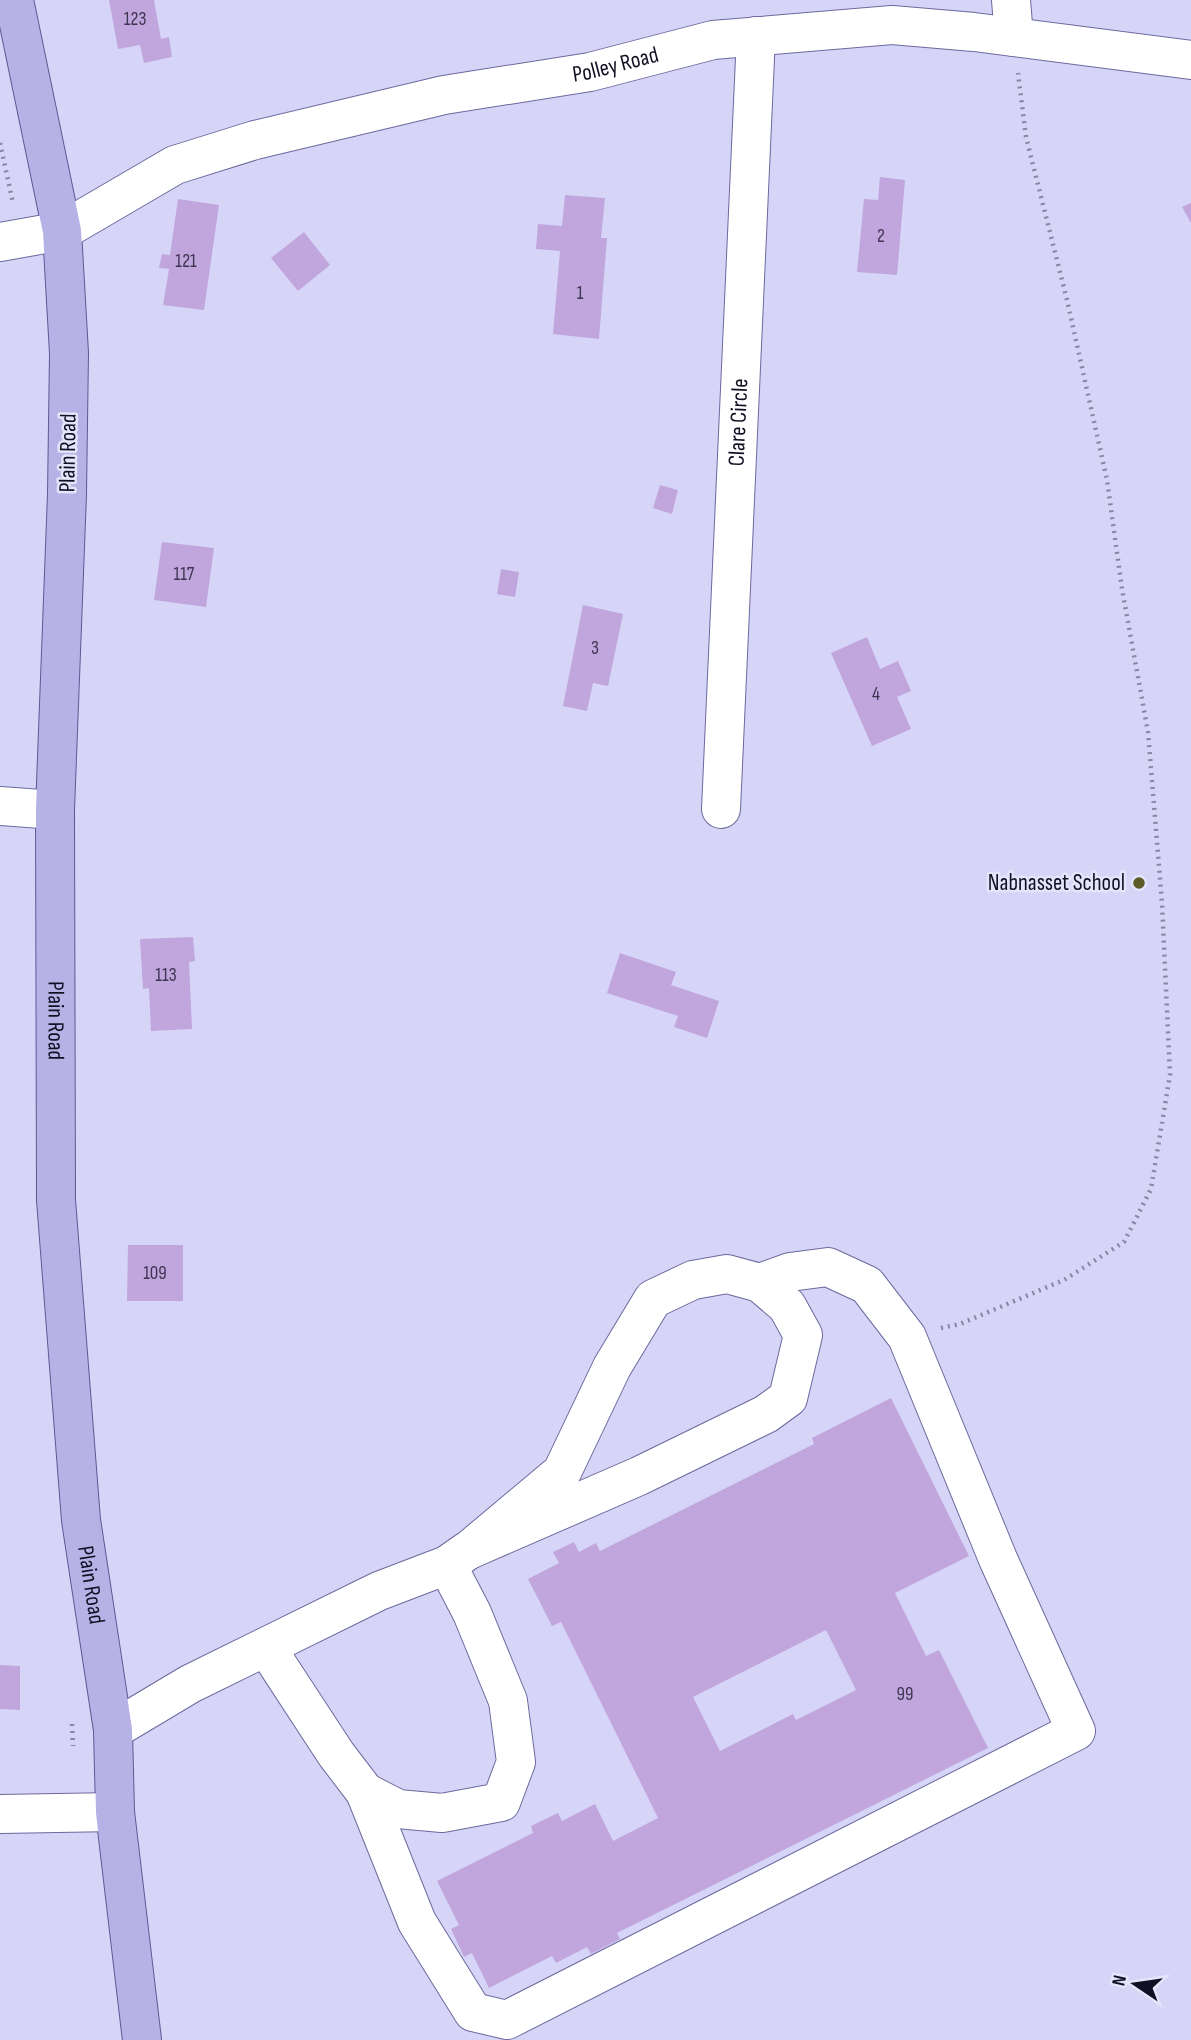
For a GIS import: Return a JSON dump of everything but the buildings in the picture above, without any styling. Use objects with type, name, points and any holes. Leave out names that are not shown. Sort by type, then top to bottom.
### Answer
[{"type":"main road","name":"Plain Road","points":[[14,0],[62,231],[69,353],[55,810],[56,1200],[81,1520],[113,1730],[115,1812],[142,2040]]},
{"type":"street","name":"Polley Road","points":[[62,231],[175,165],[255,140],[444,95],[590,72],[713,40],[892,25],[1012,19],[1191,61]]},
{"type":"street","name":"Clare Circle","points":[[722,809],[756,36]]},
{"type":"street","points":[[0,242],[62,231]]},
{"type":"street","points":[[0,806],[55,810]]},
{"type":"street","points":[[266,1647],[336,1754],[365,1792],[417,1922],[473,2012],[507,2020],[1076,1731],[998,1559],[907,1337],[867,1285],[828,1267],[790,1272],[760,1283]]},
{"type":"street","points":[[113,1730],[190,1684],[379,1591],[458,1558],[639,1476],[766,1414],[788,1398],[803,1335],[787,1306],[760,1283],[727,1273],[693,1280],[653,1299],[612,1367],[562,1472],[458,1558]]},
{"type":"street","points":[[365,1792],[398,1809],[442,1813],[501,1802],[516,1762],[508,1701],[472,1613],[458,1558]]},
{"type":"street","points":[[0,1814],[115,1812]]},
{"type":"path","points":[[907,1337],[960,1324],[1064,1280],[1124,1242],[1151,1189],[1170,1075],[1162,904],[1148,732],[1122,589],[1107,480],[1067,300],[1026,137],[1012,19]]},
{"type":"place","name":"Nabnasset School","points":[[1139,883]]}]
